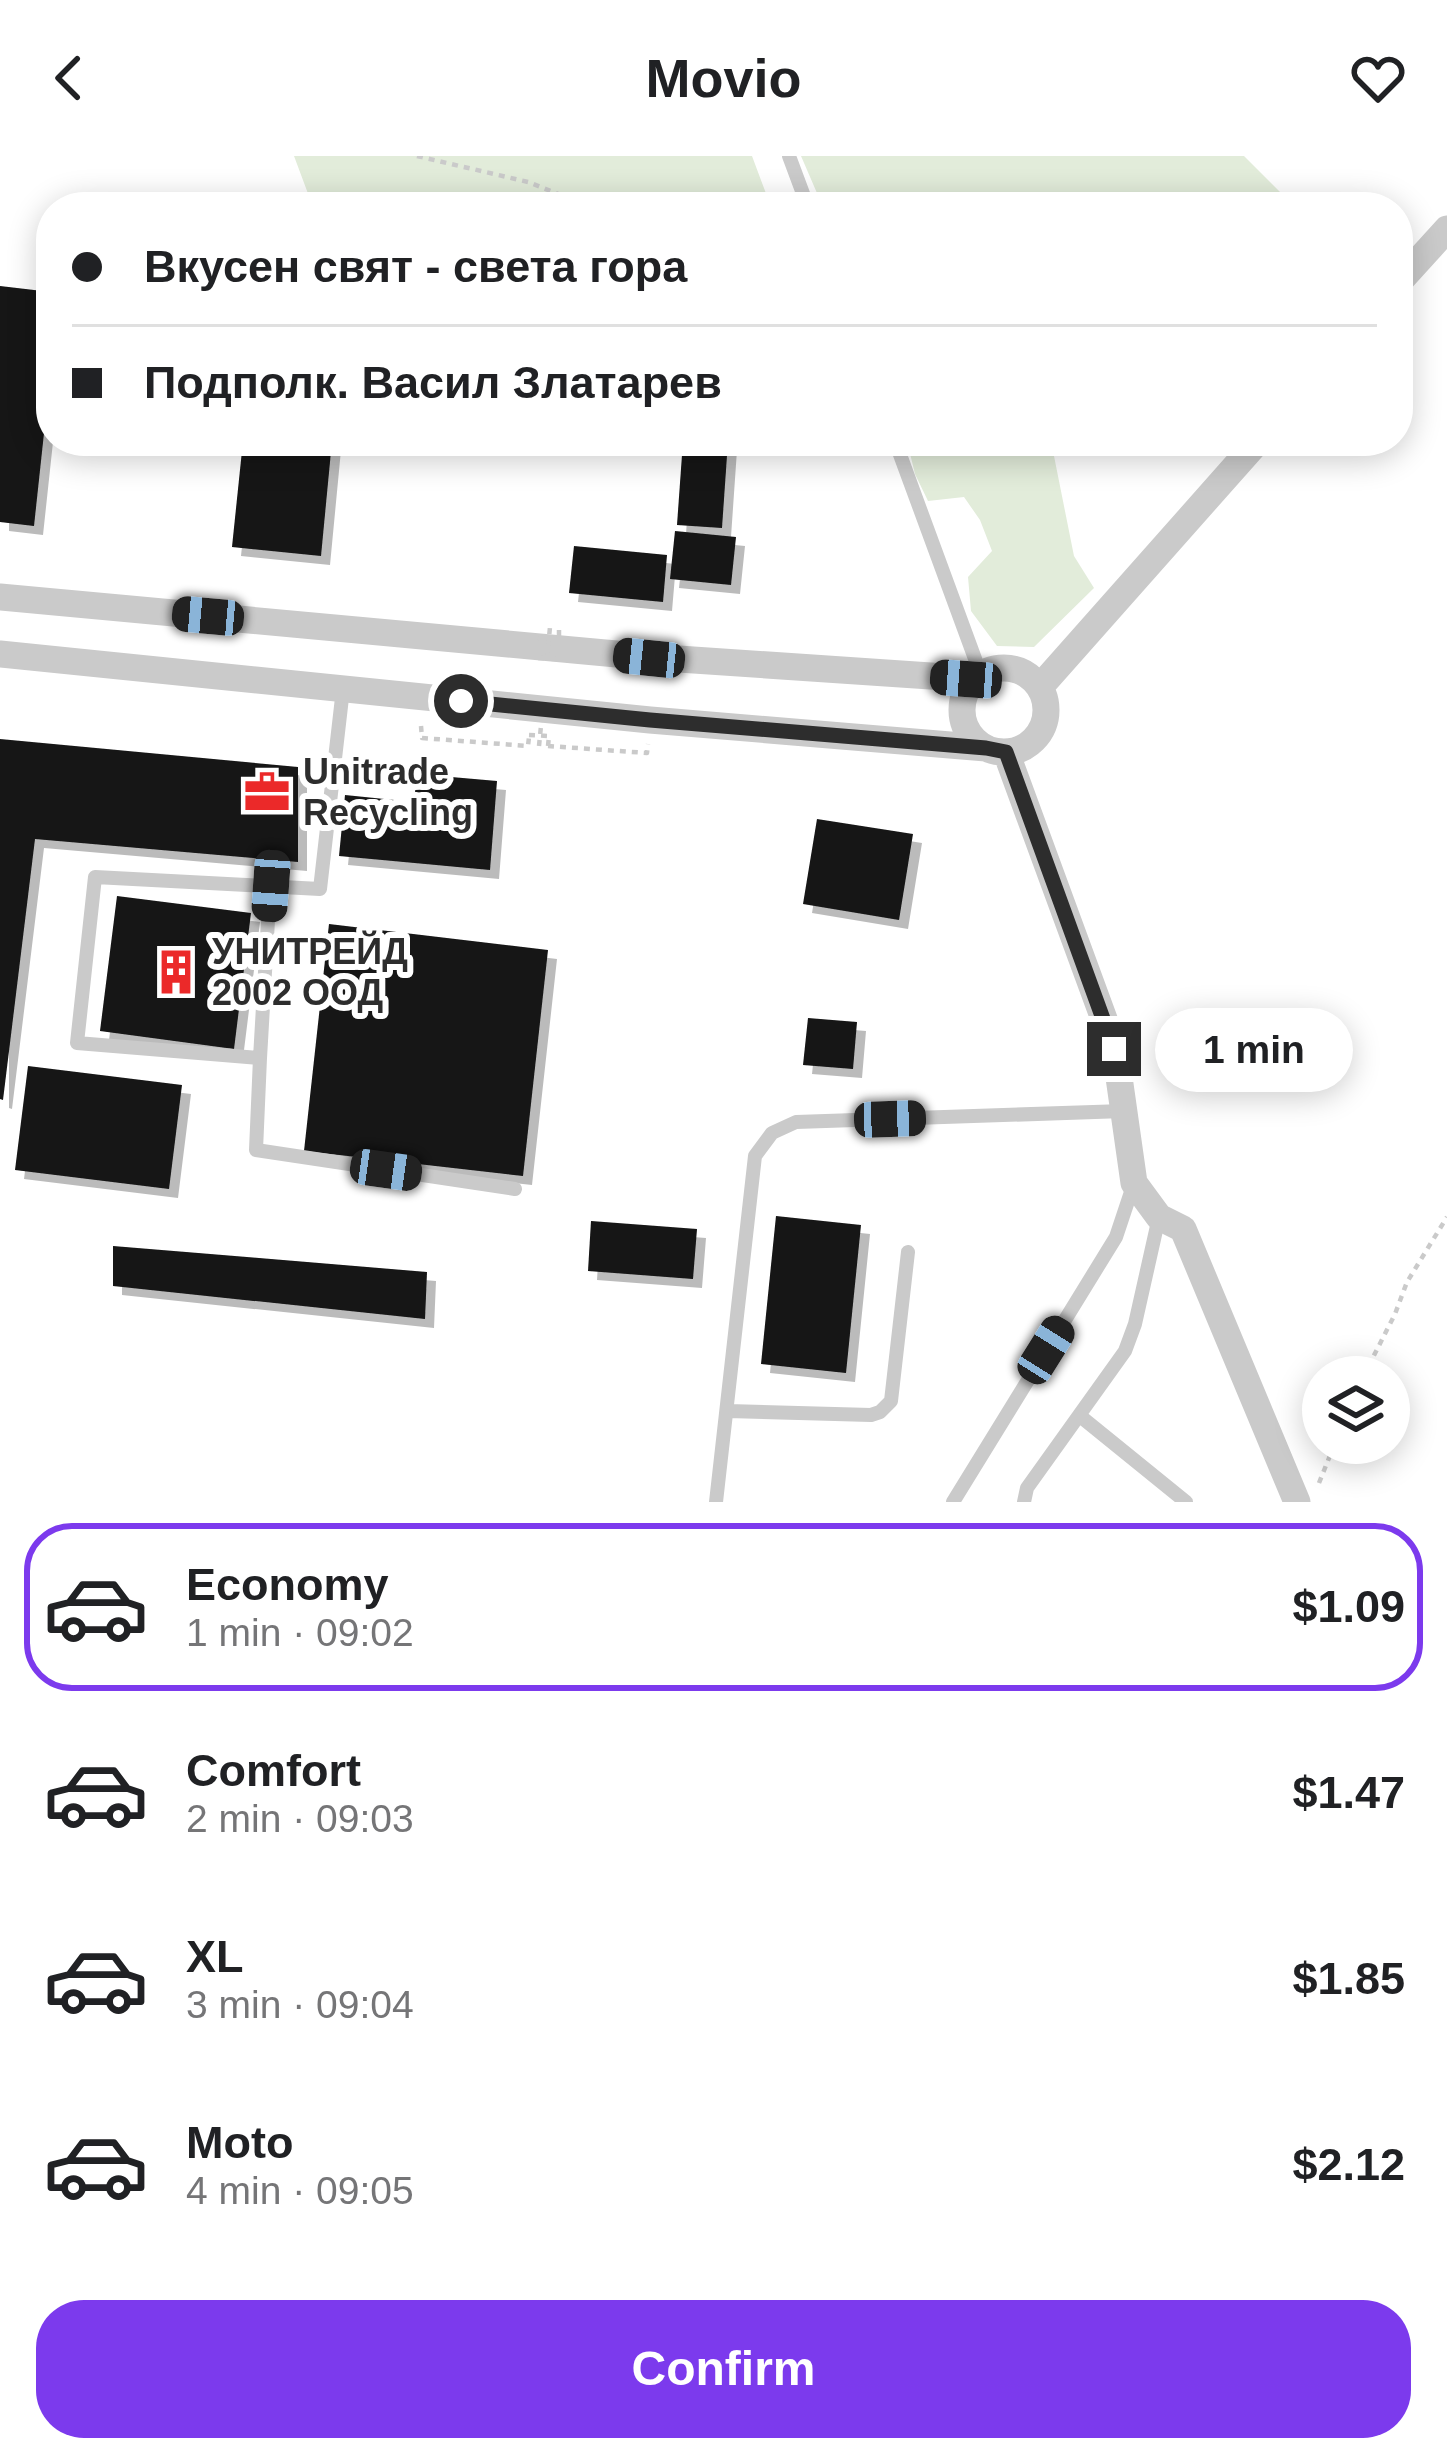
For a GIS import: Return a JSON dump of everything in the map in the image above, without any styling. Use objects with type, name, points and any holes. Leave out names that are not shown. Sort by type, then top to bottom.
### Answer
[{"type":"street","points":[[1413,266],[1447,229]]},
{"type":"street","points":[[1040,686],[1245,456]]},
{"type":"street","points":[[0,597],[649,658],[978,677],[1002,667],[1013,668],[1040,686],[1047,710],[1040,733],[1021,748],[996,750],[0,654]]},
{"type":"street","points":[[978,677],[967,690],[962,716],[975,740],[996,750],[1114,1049],[1134,1183],[1159,1217],[1184,1228],[1298,1495]]},
{"type":"lane","points":[[789,156],[802,192]]},
{"type":"lane","points":[[900,456],[978,677]]},
{"type":"lane","points":[[260,1058],[77,1043],[95,877],[320,889],[343,689]]},
{"type":"lane","points":[[271,886],[256,1150],[515,1189]]},
{"type":"lane","points":[[716,1502],[755,1156],[772,1133],[796,1122],[1124,1111]]},
{"type":"lane","points":[[953,1502],[1116,1237],[1134,1183]]},
{"type":"lane","points":[[1024,1502],[1028,1488],[1125,1351],[1159,1217]]},
{"type":"lane","points":[[728,1412],[880,1412],[891,1401],[908,1252]]},
{"type":"lane","points":[[1080,1416],[1186,1502]]},
{"type":"path","points":[[417,156],[554,192]]},
{"type":"path","points":[[422,738],[528,746],[543,709]]},
{"type":"path","points":[[539,746],[543,709]]},
{"type":"path","points":[[543,709],[548,746],[647,753]]},
{"type":"path","points":[[1374,1356],[1407,1282],[1447,1217]]},
{"type":"path","points":[[1298,1495],[1320,1464]]},
{"type":"green space","points":[[294,156],[752,156],[765,192],[307,192]]},
{"type":"green space","points":[[801,156],[1244,156],[1280,192],[817,192]]},
{"type":"green space","points":[[911,456],[1054,456],[1074,556],[1094,588],[1034,647],[997,646],[971,611],[968,577],[992,551],[980,520],[964,497],[928,501]]},
{"type":"building","points":[[0,286],[36,290],[36,456],[42,456],[34,526],[0,522]]},
{"type":"building","points":[[241,456],[331,456],[321,556],[232,547]]},
{"type":"building","points":[[682,456],[727,456],[722,528],[677,525]]},
{"type":"building","points":[[675,531],[736,537],[731,585],[670,579]]},
{"type":"building","points":[[574,546],[667,555],[663,602],[569,593]]},
{"type":"building","points":[[0,739],[298,767],[298,862],[35,839],[3,1100],[0,1099]]},
{"type":"building","points":[[417,774],[497,781],[490,870],[339,856],[345,795],[414,802]]},
{"type":"building","points":[[817,819],[913,834],[899,920],[803,904]]},
{"type":"building","name":"УНИТРЕЙД 2002 ООД","points":[[117,896],[251,913],[234,1049],[100,1031]]},
{"type":"building","points":[[329,924],[548,950],[523,1176],[304,1151]]},
{"type":"building","points":[[808,1018],[857,1022],[853,1069],[803,1065]]},
{"type":"building","points":[[28,1066],[182,1085],[169,1189],[15,1170]]},
{"type":"building","points":[[776,1216],[861,1225],[846,1373],[761,1364]]},
{"type":"building","points":[[591,1221],[697,1229],[693,1279],[588,1271]]},
{"type":"building","points":[[113,1246],[427,1272],[425,1319],[113,1286]]},
{"type":"place","name":"Unitrade Recycling","points":[[267,792]]},
{"type":"place","name":"УНИТРЕЙД 2002 ООД","points":[[176,972]]},
{"type":"route","points":[[461,701],[1006,752],[1114,1049]]}]
